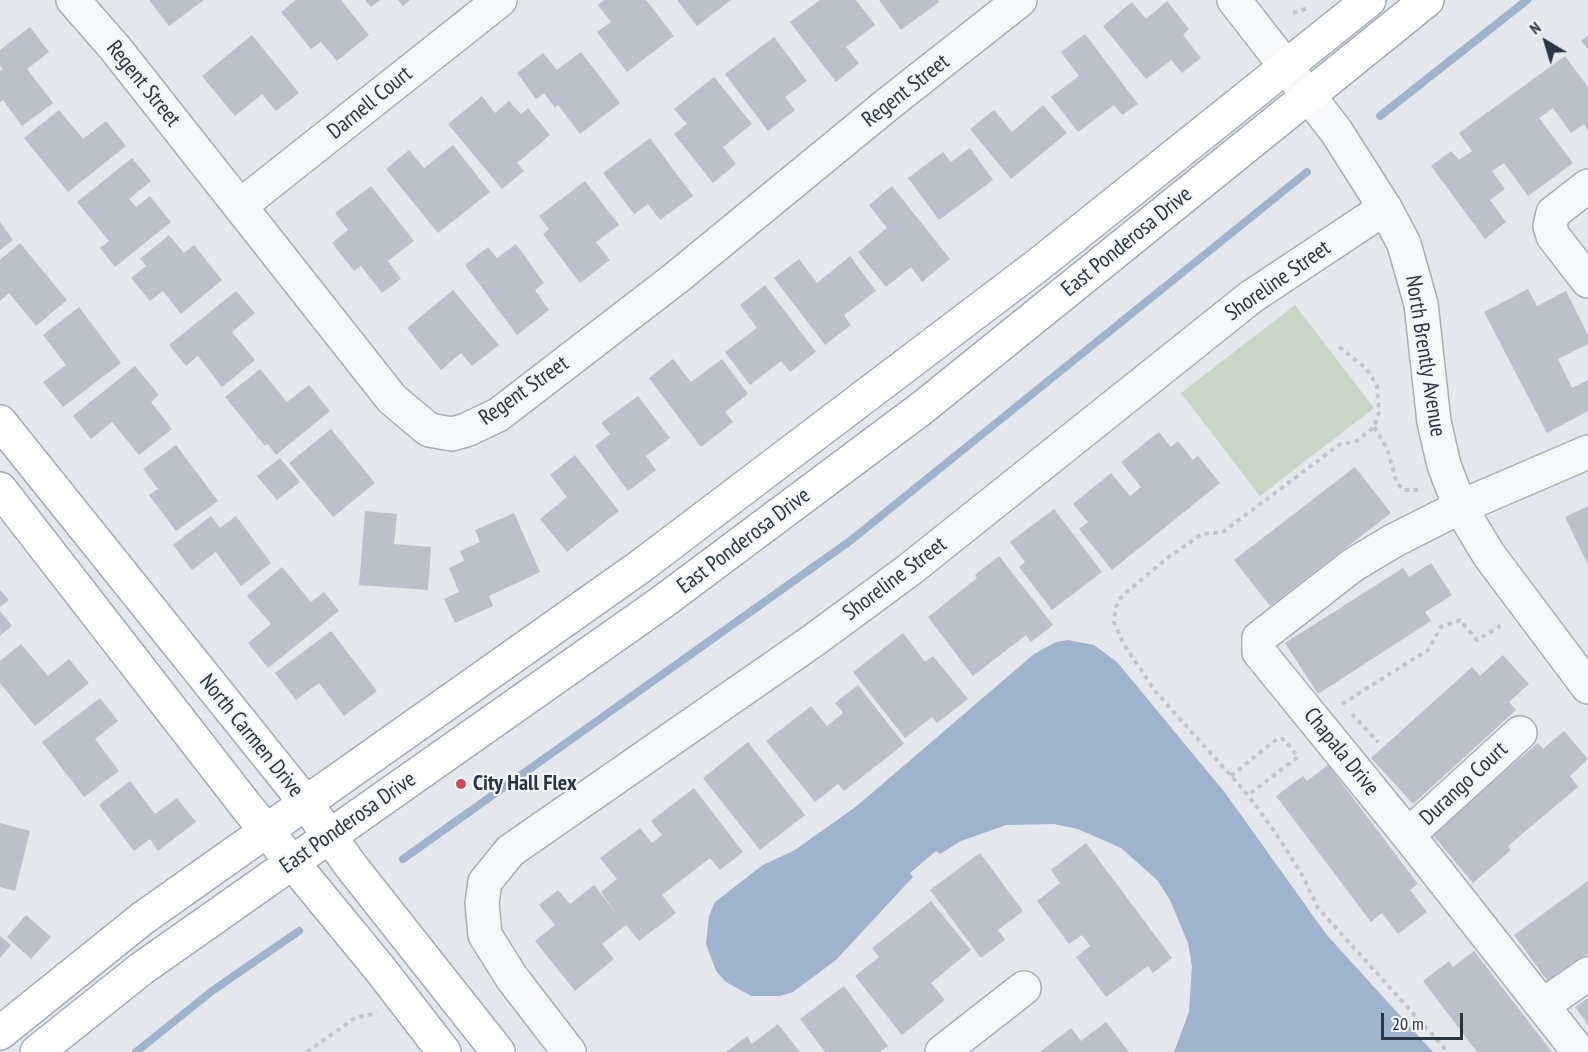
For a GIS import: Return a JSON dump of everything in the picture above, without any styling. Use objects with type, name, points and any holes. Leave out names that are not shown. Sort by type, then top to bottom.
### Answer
[{"type":"main road","name":"East Ponderosa Drive","points":[[0,1034],[143,918],[641,566],[1038,265],[1368,0]]},
{"type":"main road","name":"East Ponderosa Drive","points":[[37,1052],[141,969],[662,603],[912,415],[1427,0]]},
{"type":"main road","name":"North Carmen Drive","points":[[0,422],[305,802],[498,1052]]},
{"type":"main road","name":"North Carmen Drive","points":[[0,489],[266,831],[444,1052]]},
{"type":"street","name":"Regent Street","points":[[73,0],[115,48],[392,399],[429,430],[452,434],[498,415],[676,278],[888,104],[1020,0]]},
{"type":"street","name":"Darnell Court","points":[[240,206],[500,0]]},
{"type":"street","name":"North Brently Avenue","points":[[1234,0],[1336,131],[1385,208],[1404,244],[1421,304],[1434,422],[1444,465],[1460,507],[1489,555],[1588,687]]},
{"type":"street","points":[[1588,186],[1553,213],[1550,226],[1553,236],[1588,281]]},
{"type":"street","name":"Shoreline Street","points":[[570,1052],[512,978],[484,935],[482,903],[485,882],[510,851],[843,619],[909,570],[1251,297],[1385,208]]},
{"type":"street","points":[[1460,507],[1588,452]]},
{"type":"street","name":"Chapala Drive","points":[[1460,507],[1393,541],[1353,566],[1259,638],[1259,652],[1408,835],[1579,1052]]},
{"type":"street","name":"Durango Court","points":[[1408,835],[1520,733]]},
{"type":"street","points":[[1543,1005],[1588,974]]},
{"type":"street","points":[[942,1052],[1024,988]]},
{"type":"path","points":[[1374,427],[1387,448],[1397,484],[1404,490],[1424,490]]},
{"type":"path","points":[[1378,742],[1341,703],[1428,650],[1441,627],[1460,620],[1478,640],[1506,623]]},
{"type":"path","points":[[1231,776],[1278,738],[1285,741],[1298,757],[1248,795]]},
{"type":"path","points":[[307,1052],[355,1018],[376,1012],[383,1020]]},
{"type":"green space","points":[[1295,305],[1374,408],[1260,496],[1181,393]]},
{"type":"water","points":[[1068,640],[1094,645],[1117,662],[1226,794],[1326,934],[1433,1052],[1174,1052],[1189,1012],[1192,966],[1188,943],[1170,900],[1157,880],[1121,848],[1078,829],[1054,824],[1006,825],[961,841],[940,854],[936,851],[910,873],[913,877],[836,960],[793,992],[780,996],[751,996],[726,982],[716,971],[706,944],[709,916],[715,902],[763,865],[795,850],[858,805],[1034,654],[1056,642]]},
{"type":"building","points":[[149,0],[204,0],[169,26]]},
{"type":"building","points":[[296,0],[341,0],[369,35],[337,61],[321,42],[311,49],[281,12]]},
{"type":"building","points":[[365,0],[380,0],[371,7]]},
{"type":"building","points":[[398,0],[410,0],[403,6]]},
{"type":"building","points":[[604,0],[646,0],[674,36],[627,72],[597,32],[611,22],[598,5]]},
{"type":"building","points":[[677,0],[731,0],[697,26]]},
{"type":"building","points":[[820,0],[856,0],[875,25],[846,47],[859,63],[836,82],[790,22]]},
{"type":"building","points":[[879,0],[938,0],[939,2],[901,30]]},
{"type":"building","points":[[1167,1],[1189,29],[1183,35],[1201,58],[1182,73],[1171,60],[1146,79],[1103,26],[1132,2],[1146,19]]},
{"type":"building","points":[[30,27],[49,52],[27,69],[53,103],[22,126],[3,100],[0,102],[0,71],[3,69],[0,65],[0,50]]},
{"type":"building","points":[[1085,34],[1138,104],[1122,115],[1114,105],[1078,132],[1051,97],[1079,76],[1061,52]]},
{"type":"building","points":[[252,35],[299,93],[276,111],[262,94],[235,116],[202,76]]},
{"type":"building","points":[[1588,35],[1588,49],[1581,41]]},
{"type":"building","points":[[774,37],[807,81],[785,97],[795,110],[768,131],[725,74]]},
{"type":"building","points":[[581,52],[620,103],[580,134],[558,105],[555,108],[544,93],[536,99],[517,73],[543,53],[557,70]]},
{"type":"building","points":[[1565,56],[1588,87],[1588,130],[1584,124],[1571,133],[1553,108],[1539,118],[1573,163],[1528,196],[1504,163],[1492,171],[1505,189],[1490,200],[1506,222],[1485,239],[1431,166],[1451,151],[1459,160],[1472,151],[1459,133]]},
{"type":"building","points":[[714,77],[752,124],[723,147],[736,164],[713,183],[674,134],[687,124],[674,109]]},
{"type":"building","points":[[482,96],[495,113],[509,101],[521,114],[528,108],[550,135],[517,163],[524,171],[502,189],[448,124]]},
{"type":"building","points":[[1043,105],[1067,133],[1011,179],[970,129],[994,110],[1012,132]]},
{"type":"building","points":[[59,110],[83,139],[106,121],[126,146],[68,192],[24,138]]},
{"type":"building","points":[[650,138],[693,196],[660,220],[648,204],[634,214],[603,173]]},
{"type":"building","points":[[453,145],[490,192],[438,233],[386,169],[409,150],[424,168]]},
{"type":"building","points":[[970,148],[993,180],[939,220],[908,178],[943,152],[951,162]]},
{"type":"building","points":[[132,158],[151,181],[129,199],[136,207],[150,196],[171,222],[115,267],[100,248],[109,241],[77,202]]},
{"type":"building","points":[[585,181],[619,225],[596,242],[610,260],[580,283],[543,234],[549,229],[539,216]]},
{"type":"building","points":[[371,186],[414,241],[388,261],[401,279],[382,293],[361,266],[354,271],[332,243],[348,230],[335,213]]},
{"type":"building","points":[[892,186],[950,259],[922,282],[911,267],[886,287],[858,252],[887,228],[869,205]]},
{"type":"building","points":[[0,222],[13,240],[0,250]]},
{"type":"building","points":[[169,235],[184,253],[194,245],[222,280],[181,314],[163,291],[150,301],[131,278],[146,266],[140,259]]},
{"type":"building","points":[[20,243],[67,300],[36,326],[9,293],[0,301],[0,260]]},
{"type":"building","points":[[516,244],[544,283],[535,290],[549,310],[517,335],[465,265],[488,247],[497,258]]},
{"type":"building","points":[[850,256],[876,291],[844,315],[851,325],[825,345],[774,278],[799,259],[817,283]]},
{"type":"building","points":[[765,285],[816,352],[790,372],[781,361],[750,385],[725,352],[757,328],[740,305]]},
{"type":"building","points":[[1528,289],[1537,306],[1566,291],[1588,335],[1588,344],[1558,359],[1572,388],[1588,380],[1588,411],[1547,433],[1484,312]]},
{"type":"building","points":[[453,290],[499,345],[472,366],[461,353],[441,370],[407,328]]},
{"type":"building","points":[[236,291],[255,313],[232,332],[255,360],[222,387],[198,356],[186,366],[169,345]]},
{"type":"building","points":[[79,307],[121,363],[63,407],[43,382],[66,365],[43,335]]},
{"type":"building","points":[[673,359],[691,382],[722,359],[748,394],[725,412],[733,422],[701,447],[649,378]]},
{"type":"building","points":[[135,366],[159,395],[151,402],[172,429],[139,455],[112,422],[91,439],[73,416]]},
{"type":"building","points":[[260,369],[287,402],[309,385],[330,411],[276,455],[268,444],[265,446],[225,397]]},
{"type":"building","points":[[638,396],[670,438],[646,456],[656,470],[628,491],[595,446],[610,434],[601,423]]},
{"type":"building","points":[[331,429],[375,483],[333,517],[289,463]]},
{"type":"building","points":[[1159,432],[1171,447],[1178,441],[1193,460],[1198,456],[1220,483],[1112,570],[1079,529],[1088,522],[1073,504],[1111,473],[1130,496],[1141,487],[1121,462]]},
{"type":"building","points":[[176,445],[218,501],[176,531],[149,495],[158,489],[143,469]]},
{"type":"building","points":[[575,455],[619,511],[567,552],[540,519],[567,497],[550,475]]},
{"type":"building","points":[[280,458],[300,482],[277,500],[257,476]]},
{"type":"building","points":[[1355,467],[1391,513],[1270,606],[1234,560]]},
{"type":"building","points":[[1588,506],[1588,565],[1565,517]]},
{"type":"building","points":[[1054,509],[1102,572],[1052,610],[1019,567],[1025,562],[1010,542]]},
{"type":"building","points":[[365,511],[397,514],[394,544],[431,547],[428,590],[359,585]]},
{"type":"building","points":[[514,513],[540,572],[489,596],[493,606],[455,623],[444,599],[459,592],[449,568],[464,561],[460,551],[480,542],[475,530]]},
{"type":"building","points":[[211,516],[220,528],[236,516],[271,563],[241,586],[216,552],[192,570],[173,545]]},
{"type":"building","points":[[999,556],[1053,625],[1031,642],[1026,635],[973,676],[928,617],[977,578],[975,575]]},
{"type":"building","points":[[1431,563],[1452,595],[1425,612],[1431,621],[1318,694],[1285,643],[1403,568],[1409,577]]},
{"type":"building","points":[[282,567],[311,602],[324,592],[339,611],[268,668],[248,643],[271,624],[247,596]]},
{"type":"building","points":[[0,590],[9,600],[0,607]]},
{"type":"building","points":[[0,611],[12,626],[0,636]]},
{"type":"building","points":[[331,631],[377,691],[344,716],[319,683],[296,700],[275,673]]},
{"type":"building","points":[[903,633],[925,662],[933,656],[968,699],[937,723],[932,717],[905,738],[853,672]]},
{"type":"building","points":[[21,644],[48,676],[69,659],[89,683],[35,726],[0,683],[0,661]]},
{"type":"building","points":[[1503,655],[1529,684],[1509,702],[1516,710],[1413,804],[1371,758],[1472,667],[1480,676]]},
{"type":"building","points":[[858,685],[904,744],[844,791],[838,784],[815,802],[766,741],[811,706],[827,726],[843,713],[835,703]]},
{"type":"building","points":[[100,698],[118,721],[95,739],[119,771],[84,797],[42,742]]},
{"type":"building","points":[[1564,731],[1588,759],[1570,776],[1578,787],[1508,846],[1511,850],[1473,883],[1431,833],[1538,743],[1543,749]]},
{"type":"building","points":[[748,742],[805,815],[760,850],[703,778]]},
{"type":"building","points":[[1328,765],[1418,884],[1410,890],[1427,912],[1398,934],[1382,913],[1371,922],[1276,796],[1303,776],[1307,781]]},
{"type":"building","points":[[130,781],[155,814],[177,798],[196,822],[158,851],[150,839],[134,851],[99,805]]},
{"type":"building","points":[[694,788],[743,852],[720,870],[710,858],[662,895],[676,913],[639,941],[626,925],[602,944],[614,959],[575,991],[535,941],[555,925],[539,905],[558,890],[570,904],[594,885],[618,916],[601,892],[617,879],[600,858],[640,828],[652,843],[662,835],[651,821]]},
{"type":"building","points":[[0,823],[30,831],[15,891],[0,887]]},
{"type":"building","points":[[1086,843],[1172,958],[1153,973],[1148,966],[1106,997],[1076,957],[1090,946],[1082,935],[1069,944],[1037,901],[1060,883],[1051,870]]},
{"type":"building","points":[[980,853],[1023,911],[998,930],[1005,940],[981,958],[930,890]]},
{"type":"building","points":[[1588,881],[1588,954],[1549,983],[1514,935]]},
{"type":"building","points":[[931,901],[971,950],[931,983],[945,1000],[902,1035],[855,976],[879,957],[872,948]]},
{"type":"building","points":[[26,915],[51,937],[31,959],[7,937]]},
{"type":"building","points":[[0,936],[11,945],[0,958]]},
{"type":"building","points":[[1474,951],[1552,1052],[1477,1052],[1423,981],[1449,961],[1453,967]]},
{"type":"building","points":[[844,986],[888,1046],[880,1052],[825,1052],[800,1019]]},
{"type":"building","points":[[1588,998],[1588,1025],[1575,1007]]},
{"type":"building","points":[[1106,1022],[1129,1052],[1040,1052],[1071,1028],[1081,1041]]},
{"type":"building","points":[[778,1024],[800,1052],[726,1052],[747,1036],[752,1044]]},
{"type":"waterway","points":[[1380,116],[1527,0]]},
{"type":"waterway","points":[[403,859],[850,541],[1307,172]]},
{"type":"waterway","points":[[136,1052],[212,991],[299,931]]},
{"type":"place","name":"City Hall Flex","points":[[461,784]]}]
